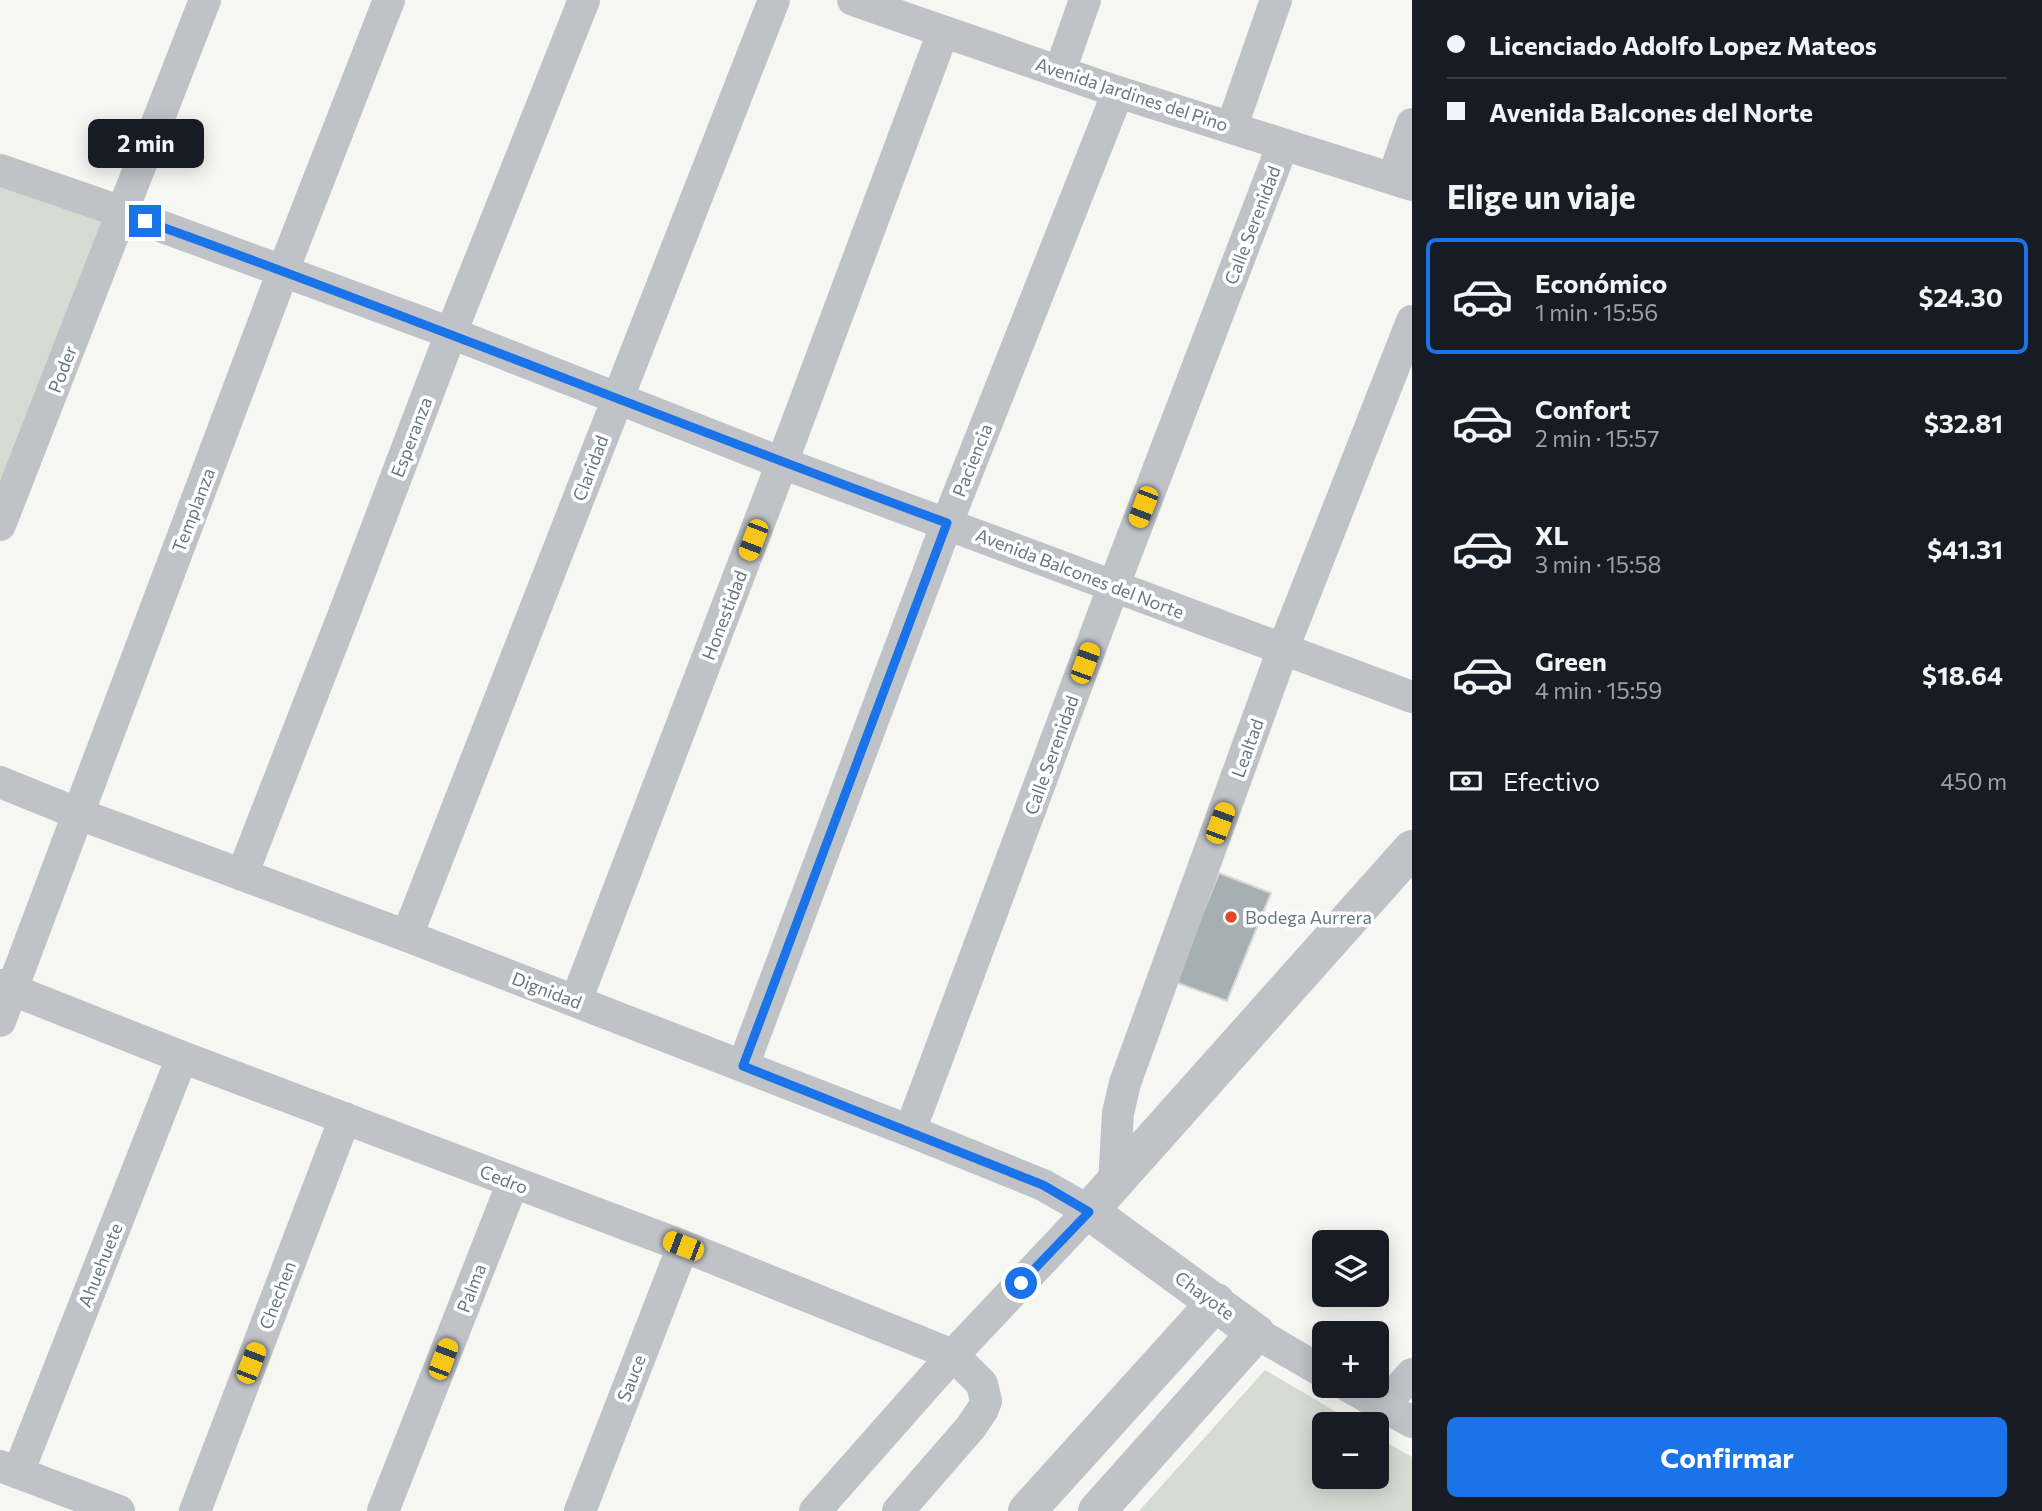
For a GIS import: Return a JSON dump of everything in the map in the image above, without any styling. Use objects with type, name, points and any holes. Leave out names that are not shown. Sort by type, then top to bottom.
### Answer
[{"type":"street","name":"Poder","points":[[0,526],[205,0]]},
{"type":"street","name":"Templanza","points":[[0,1021],[6,987],[79,814],[283,271],[389,0]]},
{"type":"street","name":"Esperanza","points":[[242,875],[451,333],[584,0]]},
{"type":"street","name":"Claridad","points":[[407,936],[775,0]]},
{"type":"street","name":"Avenida Jardines del Pino","points":[[853,0],[895,7],[943,32],[1118,92],[1402,182]]},
{"type":"street","points":[[1060,71],[1085,0]]},
{"type":"street","points":[[1232,126],[1276,0]]},
{"type":"street","name":"Honestidad","points":[[576,1001],[943,32]]},
{"type":"street","name":"Paciencia","points":[[743,1066],[947,523],[1118,92]]},
{"type":"street","points":[[1402,182],[1412,124]]},
{"type":"street","name":"Calle Serenidad","points":[[911,1131],[1114,585],[1283,144]]},
{"type":"street","name":"Avenida Balcones del Norte","points":[[0,170],[451,333],[782,463],[1412,697]]},
{"type":"street","name":"Lealtad","points":[[1101,1198],[1125,1083],[1283,649],[1412,321]]},
{"type":"street","name":"Dignidad","points":[[0,782],[576,1001],[1043,1185],[1101,1198]]},
{"type":"street","points":[[815,1511],[953,1355],[1101,1198],[1412,849]]},
{"type":"street","name":"Cedro","points":[[6,987],[182,1057],[683,1246],[953,1355],[982,1384],[986,1401],[971,1427],[898,1511]]},
{"type":"street","name":"Ahuehuete","points":[[9,1469],[182,1057]]},
{"type":"street","name":"Chechen","points":[[195,1511],[345,1118]]},
{"type":"street","name":"Palma","points":[[383,1511],[513,1182]]},
{"type":"street","name":"Chayote","points":[[1101,1198],[1216,1302],[1256,1333],[1312,1365]]},
{"type":"street","name":"Sauce","points":[[580,1511],[683,1246]]},
{"type":"street","points":[[1027,1511],[1216,1302]]},
{"type":"street","points":[[1097,1511],[1256,1333]]},
{"type":"street","points":[[1383,1406],[1412,1374]]},
{"type":"street","points":[[1369,1398],[1412,1422]]},
{"type":"street","points":[[9,1469],[119,1511]]},
{"type":"shaded area","points":[[0,179],[108,217],[0,490]]},
{"type":"shaded area","points":[[1265,1370],[1337,1412],[1312,1412],[1312,1489],[1389,1489],[1389,1444],[1412,1457],[1412,1511],[1139,1511]]},
{"type":"building","name":"Bodega Aurrera","points":[[1219,873],[1271,893],[1227,1001],[1175,982]]},
{"type":"place","name":"Bodega Aurrera","points":[[1231,917]]},
{"type":"route","points":[[145,221],[451,333],[735,445],[947,523],[743,1066],[1043,1185],[1089,1212],[1021,1283]]}]
